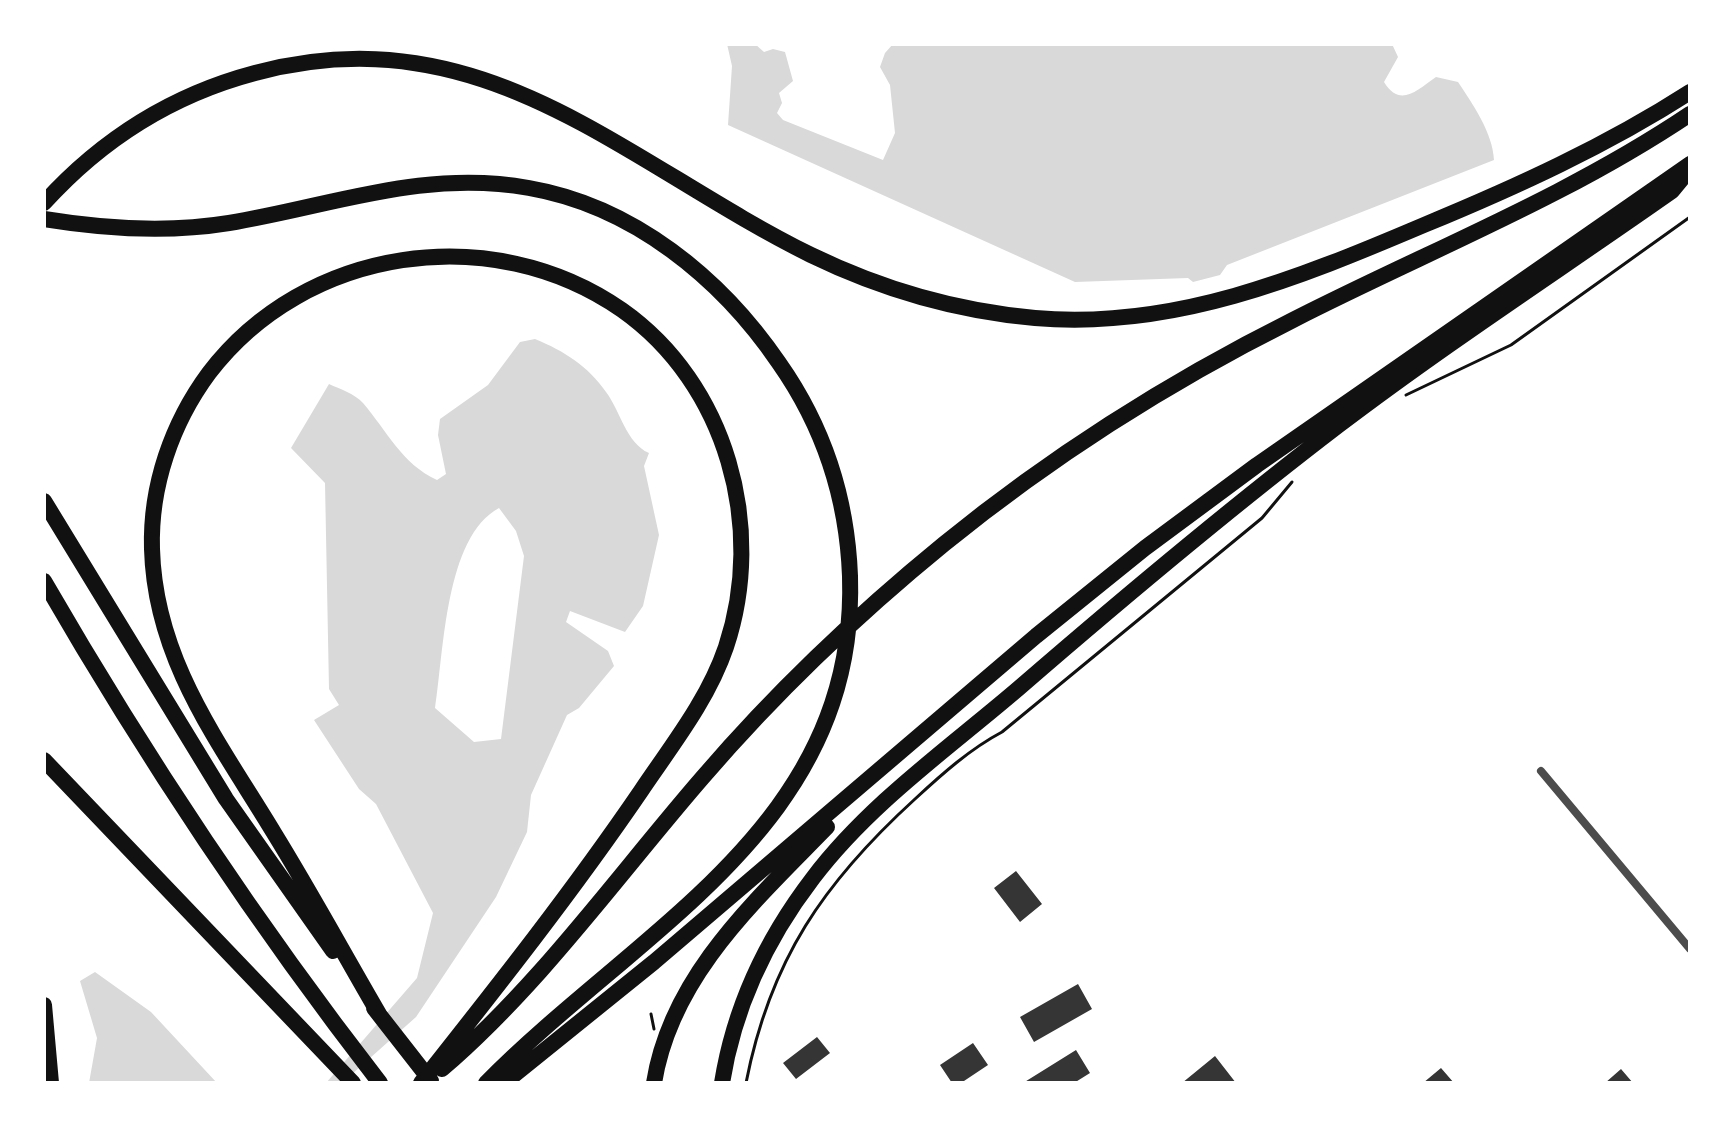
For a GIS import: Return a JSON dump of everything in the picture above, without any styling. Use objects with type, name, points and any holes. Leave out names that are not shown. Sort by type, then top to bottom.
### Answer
[{"type":"highway","points":[[44,203],[100,149],[172,103],[233,78],[268,69],[356,59],[449,68],[539,100],[776,237],[871,281],[955,307],[1034,318],[1088,319],[1183,310],[1239,297],[1292,279],[1540,175],[1690,92]]},
{"type":"highway","points":[[423,1083],[459,1054],[528,982],[743,732],[803,670],[879,599],[1028,480],[1182,380],[1298,317],[1531,207],[1690,114]]},
{"type":"highway","points":[[504,1083],[1036,636],[1203,504],[1690,167]]},
{"type":"highway","points":[[722,1083],[745,995],[788,912],[815,875],[879,808],[1099,619],[1267,482],[1352,416],[1672,191],[1690,167]]},
{"type":"highway","points":[[44,219],[97,227],[179,227],[228,223],[406,185],[488,183],[531,188],[575,200],[649,235],[680,256],[735,306],[804,398],[830,453],[849,540],[852,618],[844,670],[825,728],[807,768],[770,822],[719,875],[486,1083]]},
{"type":"highway","points":[[379,1014],[301,877],[216,742],[168,646],[152,552],[154,504],[176,430],[200,386],[228,349],[262,317],[299,293],[378,263],[428,256],[479,258],[539,271],[593,294],[631,318],[681,369],[724,444],[736,487],[742,528],[742,566],[726,645],[701,702],[531,946],[423,1083]]},
{"type":"highway","points":[[44,501],[226,799],[379,1014],[433,1083]]},
{"type":"highway","points":[[44,581],[125,721],[263,927],[380,1083]]},
{"type":"highway","points":[[44,760],[353,1083]]},
{"type":"highway","points":[[654,1083],[658,1059],[671,1022],[693,980],[740,916],[892,760]]},
{"type":"highway","points":[[44,1005],[51,1080]]},
{"type":"street","points":[[1541,771],[1690,949]]},
{"type":"path","points":[[1400,398],[1511,345],[1690,217]]},
{"type":"path","points":[[746,1083],[752,1054],[795,941],[839,874],[939,777],[982,742],[1002,732],[1262,518],[1293,481]]},
{"type":"shaded area","points":[[727,44],[755,44],[764,52],[773,49],[785,52],[793,81],[779,93],[782,103],[777,113],[783,120],[883,160],[895,133],[890,85],[880,67],[885,53],[893,44],[1392,44],[1398,57],[1384,82],[1390,90],[1402,96],[1436,77],[1458,82],[1486,129],[1494,160],[1227,265],[1220,275],[1193,282],[1188,278],[1075,282],[728,125],[732,66]]},
{"type":"shaded area","points":[[535,339],[583,367],[606,392],[629,435],[649,453],[644,466],[659,535],[643,606],[625,632],[570,611],[566,622],[608,651],[614,666],[579,708],[567,715],[531,795],[527,832],[496,897],[416,1017],[342,1083],[326,1083],[417,978],[433,913],[376,804],[359,789],[314,720],[339,705],[329,689],[325,483],[291,448],[329,384],[360,400],[405,456],[437,480],[446,474],[438,435],[440,419],[488,385],[520,342]],"holes":[[[499,508],[516,531],[524,556],[501,739],[474,742],[435,708],[450,598],[467,543],[481,523]]]},
{"type":"shaded area","points":[[95,972],[151,1012],[217,1083],[89,1083],[97,1038],[80,981]]},
{"type":"building","points":[[1016,871],[1042,904],[1020,922],[994,888]]},
{"type":"building","points":[[1078,984],[1092,1009],[1034,1042],[1020,1017]]},
{"type":"building","points":[[817,1037],[830,1053],[796,1079],[783,1063]]},
{"type":"building","points":[[973,1043],[988,1065],[961,1083],[952,1083],[940,1065]]},
{"type":"building","points":[[1076,1050],[1090,1073],[1074,1083],[1023,1083]]},
{"type":"building","points":[[1215,1056],[1236,1083],[1182,1083]]},
{"type":"building","points":[[1441,1068],[1454,1083],[1423,1083]]},
{"type":"building","points":[[1621,1069],[1633,1083],[1605,1083]]}]
